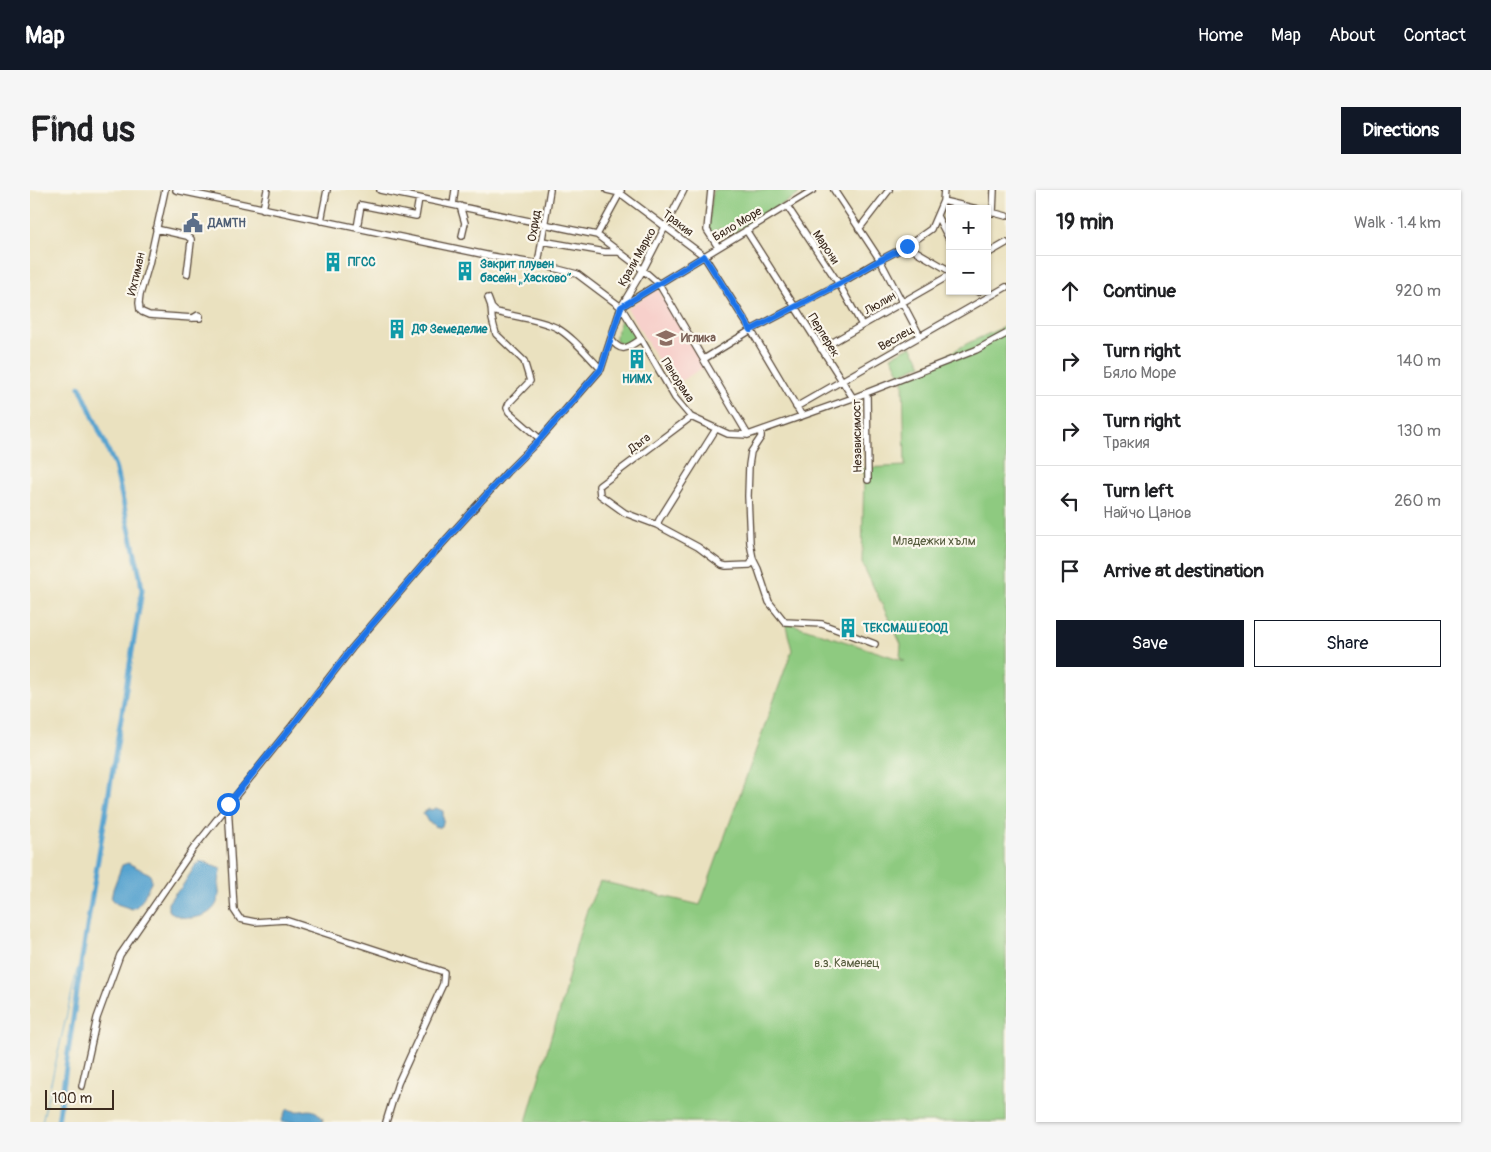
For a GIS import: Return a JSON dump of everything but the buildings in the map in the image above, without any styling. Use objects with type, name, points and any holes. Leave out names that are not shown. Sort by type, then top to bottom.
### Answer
[{"type":"street","name":"Ихтиман","points":[[165,190],[140,295],[140,310],[149,315],[193,318]]},
{"type":"street","name":"Панорама","points":[[176,190],[205,193],[263,209],[538,264],[576,274],[621,307],[675,398],[691,416],[728,434],[748,435],[853,398],[976,350],[1006,334]]},
{"type":"street","points":[[263,209],[267,190]]},
{"type":"street","points":[[321,221],[327,190]]},
{"type":"street","points":[[380,190],[597,235],[659,284],[748,435]]},
{"type":"street","points":[[453,205],[456,190]]},
{"type":"street","name":"Охрид","points":[[538,264],[550,190]]},
{"type":"street","name":"Тракия","points":[[607,190],[621,191],[704,256],[802,416]]},
{"type":"street","name":"Крали Марко","points":[[601,369],[621,307],[643,270],[684,190]]},
{"type":"street","points":[[711,190],[707,230],[718,247]]},
{"type":"street","points":[[834,190],[880,260],[920,336]]},
{"type":"street","points":[[859,229],[889,190]]},
{"type":"street","points":[[704,359],[751,330],[907,246],[931,229],[943,201],[944,190]]},
{"type":"street","points":[[991,206],[994,190]]},
{"type":"street","points":[[597,235],[621,191]]},
{"type":"street","name":"Бяло Море","points":[[621,307],[787,206],[807,191]]},
{"type":"street","points":[[357,228],[361,205],[416,216],[419,198]]},
{"type":"street","points":[[943,201],[960,205]]},
{"type":"street","points":[[460,206],[465,223],[462,236]]},
{"type":"street","name":"Марони","points":[[787,206],[839,284],[862,325]]},
{"type":"street","points":[[991,212],[1006,216]]},
{"type":"street","points":[[937,216],[946,233]]},
{"type":"street","points":[[156,229],[191,238],[192,242],[186,274]]},
{"type":"street","name":"Перперек","points":[[746,230],[853,398]]},
{"type":"street","points":[[542,241],[605,252],[619,252]]},
{"type":"street","points":[[991,252],[1006,243]]},
{"type":"street","points":[[907,246],[946,268]]},
{"type":"street","name":"Люлин","points":[[821,349],[946,277]]},
{"type":"street","name":"Веслец","points":[[796,407],[1006,287]]},
{"type":"street","points":[[488,298],[496,334],[524,361],[530,381],[509,403],[507,408],[509,412],[540,439]]},
{"type":"street","points":[[82,1086],[97,1018],[120,955],[193,849],[352,648],[397,595],[507,472],[540,439],[601,369],[570,338],[558,329],[543,322],[496,312],[491,306]]},
{"type":"street","points":[[611,339],[616,346],[622,348],[630,346],[641,339]]},
{"type":"street","name":"Независимост","points":[[866,393],[868,480]]},
{"type":"street","name":"Дъга","points":[[657,525],[625,513],[600,495],[599,486],[691,416]]},
{"type":"street","points":[[716,429],[657,525],[698,547],[722,565],[750,564],[753,559]]},
{"type":"street","points":[[761,431],[761,437],[751,452],[748,475],[748,517],[753,559],[768,602],[785,622],[822,624],[875,644]]},
{"type":"street","points":[[228,804],[234,910],[240,919],[255,922],[285,920],[444,972],[443,984],[398,1083],[386,1122]]},
{"type":"shaded area","name":"Иглика","points":[[658,289],[704,367],[673,386],[627,308]]},
{"type":"green space","points":[[713,190],[794,190],[798,195],[726,237],[720,228],[711,234],[708,230]]},
{"type":"green space","points":[[622,316],[624,316],[636,337],[629,344],[621,344],[616,340]]},
{"type":"green space","name":"в.з. Каменец","points":[[1006,326],[1006,1122],[526,1122],[559,1014],[577,942],[586,913],[600,881],[700,905],[792,650],[785,622],[905,661],[900,658],[901,644],[862,563],[864,468],[905,466],[903,378],[968,343]]},
{"type":"green space","points":[[911,346],[922,364],[900,374],[891,356]]},
{"type":"water","points":[[436,808],[443,811],[443,824],[438,828],[428,822],[423,813],[429,809]]},
{"type":"water","points":[[201,861],[221,869],[219,895],[215,906],[209,913],[200,916],[187,918],[175,915],[168,910],[168,903],[181,888],[195,866]]},
{"type":"water","points":[[128,863],[150,874],[152,881],[142,901],[132,909],[117,904],[111,899],[122,865]]},
{"type":"water","points":[[288,1109],[294,1111],[315,1111],[323,1119],[322,1122],[281,1122]]},
{"type":"waterway","points":[[58,1122],[81,964],[142,590],[115,466],[80,387]]},
{"type":"waterway","points":[[42,1122],[77,970],[81,964]]},
{"type":"place","name":"ДАМТН","points":[[193,223]]},
{"type":"place","name":"ПГСС","points":[[333,262]]},
{"type":"place","name":"Закрит плувен басейн „Хасково“","points":[[465,271]]},
{"type":"place","name":"ДФ Земеделие","points":[[397,329]]},
{"type":"place","name":"Иглика","points":[[666,338]]},
{"type":"place","name":"НИМХ","points":[[637,359]]},
{"type":"place","name":"ТЕКСМАШ ЕООД","points":[[848,628]]},
{"type":"route","points":[[228,804],[292,726],[352,648],[423,565],[507,472],[540,439],[601,369],[621,307],[704,256],[751,330],[907,246]]},
{"type":"park label","name":"Младежки хълм","points":[[934,541]]}]
